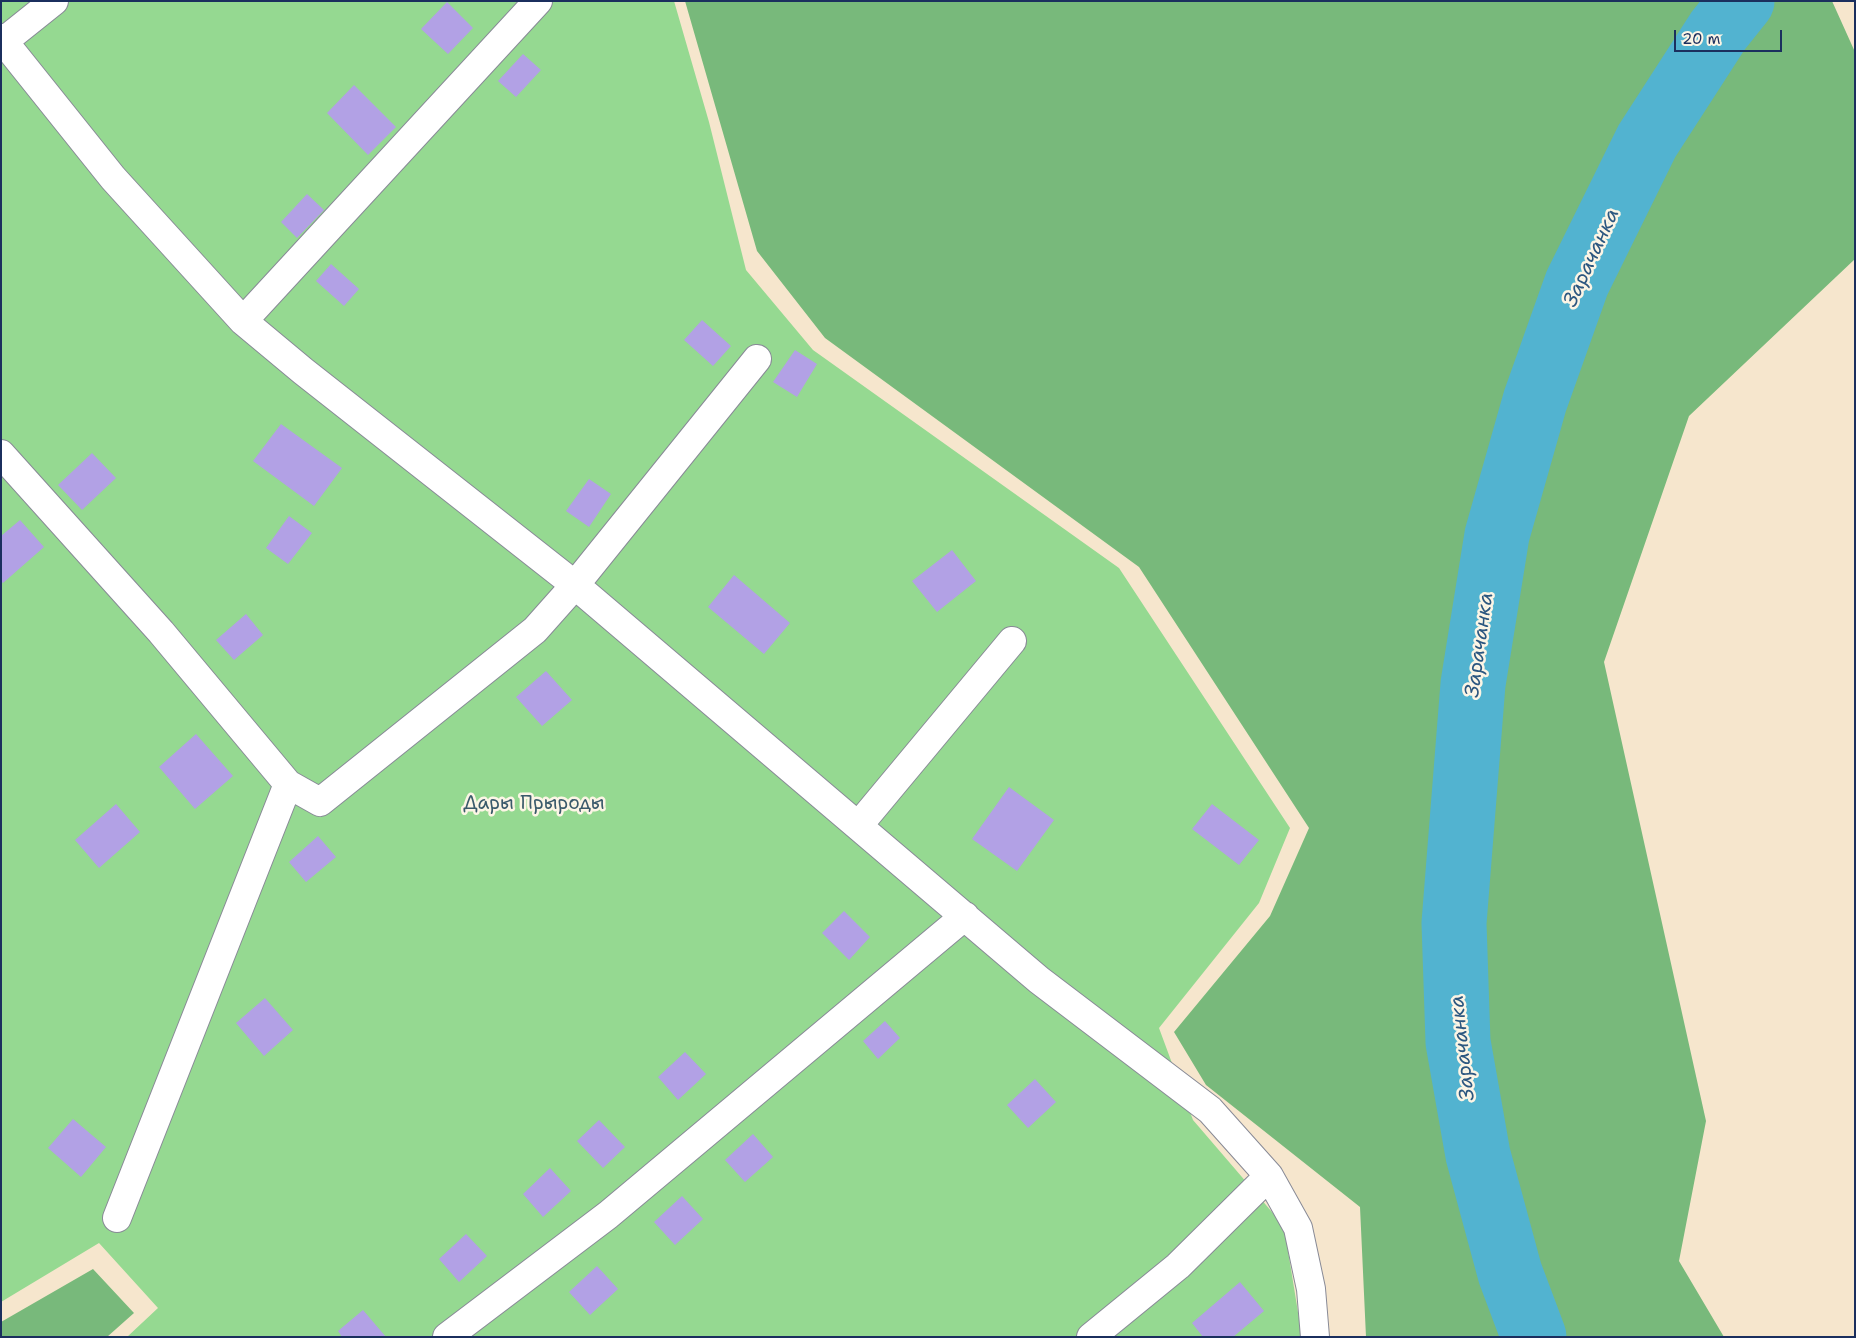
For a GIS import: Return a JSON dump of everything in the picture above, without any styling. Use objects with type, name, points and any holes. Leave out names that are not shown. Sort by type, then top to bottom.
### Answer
[{"type":"lane","points":[[54,1],[3,39],[113,178],[243,321],[303,371],[576,585],[1039,980],[1210,1110],[1269,1176],[1298,1228],[1310,1288],[1315,1337]]},
{"type":"lane","points":[[243,321],[538,1]]},
{"type":"lane","points":[[1,454],[161,632],[288,784],[320,802],[535,630],[576,585],[757,359]]},
{"type":"lane","points":[[858,826],[1012,640]]},
{"type":"lane","points":[[117,1218],[288,784]]},
{"type":"lane","points":[[446,1337],[608,1215],[965,916]]},
{"type":"lane","points":[[1092,1337],[1178,1266],[1269,1176]]},
{"type":"green space","name":"Дары Прыроды","points":[[1,1],[674,1],[709,122],[746,270],[813,350],[1119,568],[1290,828],[1259,903],[1159,1028],[1193,1120],[1284,1226],[1302,1337],[127,1337],[158,1308],[99,1243],[1,1302]]},
{"type":"green space","points":[[685,1],[1832,1],[1855,52],[1855,259],[1689,416],[1604,662],[1706,1121],[1679,1261],[1724,1337],[1366,1337],[1360,1207],[1206,1085],[1174,1032],[1270,916],[1309,828],[1139,567],[825,338],[757,251]]},
{"type":"green space","points":[[93,1269],[134,1313],[107,1337],[1,1337],[1,1322]]},
{"type":"building","points":[[447,2],[473,28],[448,54],[421,29]]},
{"type":"building","points":[[523,54],[541,70],[516,97],[498,81]]},
{"type":"building","points":[[354,85],[396,127],[368,155],[327,113]]},
{"type":"building","points":[[307,194],[324,210],[297,238],[281,222]]},
{"type":"building","points":[[331,264],[359,289],[344,306],[316,281]]},
{"type":"building","points":[[702,320],[731,346],[713,366],[684,340]]},
{"type":"building","points":[[795,350],[817,364],[797,397],[773,382]]},
{"type":"building","points":[[281,424],[342,468],[314,506],[253,461]]},
{"type":"building","points":[[92,453],[116,478],[82,510],[58,485]]},
{"type":"building","points":[[589,479],[611,494],[589,527],[566,511]]},
{"type":"building","points":[[289,516],[312,533],[288,564],[266,548]]},
{"type":"building","points":[[20,520],[44,547],[3,583],[1,581],[1,536]]},
{"type":"building","points":[[952,550],[976,581],[937,612],[912,581]]},
{"type":"building","points":[[734,575],[790,623],[764,654],[708,607]]},
{"type":"building","points":[[246,614],[263,635],[234,660],[216,640]]},
{"type":"building","points":[[546,671],[572,700],[542,726],[516,697]]},
{"type":"building","points":[[196,734],[233,776],[195,809],[159,767]]},
{"type":"building","points":[[1009,787],[1054,820],[1017,871],[972,839]]},
{"type":"building","points":[[116,804],[140,832],[99,868],[75,840]]},
{"type":"building","points":[[1212,804],[1259,840],[1239,865],[1192,829]]},
{"type":"building","points":[[318,836],[336,857],[306,882],[289,862]]},
{"type":"building","points":[[844,911],[870,937],[849,960],[822,933]]},
{"type":"building","points":[[265,998],[293,1030],[264,1056],[236,1023]]},
{"type":"building","points":[[885,1021],[900,1038],[878,1059],[863,1041]]},
{"type":"building","points":[[685,1052],[706,1074],[678,1100],[658,1077]]},
{"type":"building","points":[[1035,1079],[1056,1102],[1028,1128],[1007,1105]]},
{"type":"building","points":[[73,1119],[106,1147],[81,1177],[48,1148]]},
{"type":"building","points":[[599,1120],[625,1147],[603,1168],[577,1141]]},
{"type":"building","points":[[753,1134],[773,1157],[745,1182],[725,1160]]},
{"type":"building","points":[[550,1168],[571,1191],[543,1217],[523,1194]]},
{"type":"building","points":[[682,1196],[703,1219],[675,1245],[654,1222]]},
{"type":"building","points":[[466,1234],[487,1256],[459,1282],[439,1259]]},
{"type":"building","points":[[597,1266],[618,1289],[590,1315],[569,1292]]},
{"type":"building","points":[[1240,1282],[1264,1311],[1233,1337],[1203,1337],[1192,1323]]},
{"type":"building","points":[[363,1310],[386,1337],[342,1337],[338,1331]]},
{"type":"waterway","name":"Зарачанка","points":[[1534,1337],[1510,1273],[1478,1155],[1458,1042],[1454,923],[1473,684],[1497,535],[1535,401],[1577,283],[1647,141],[1718,31],[1742,1]]}]
